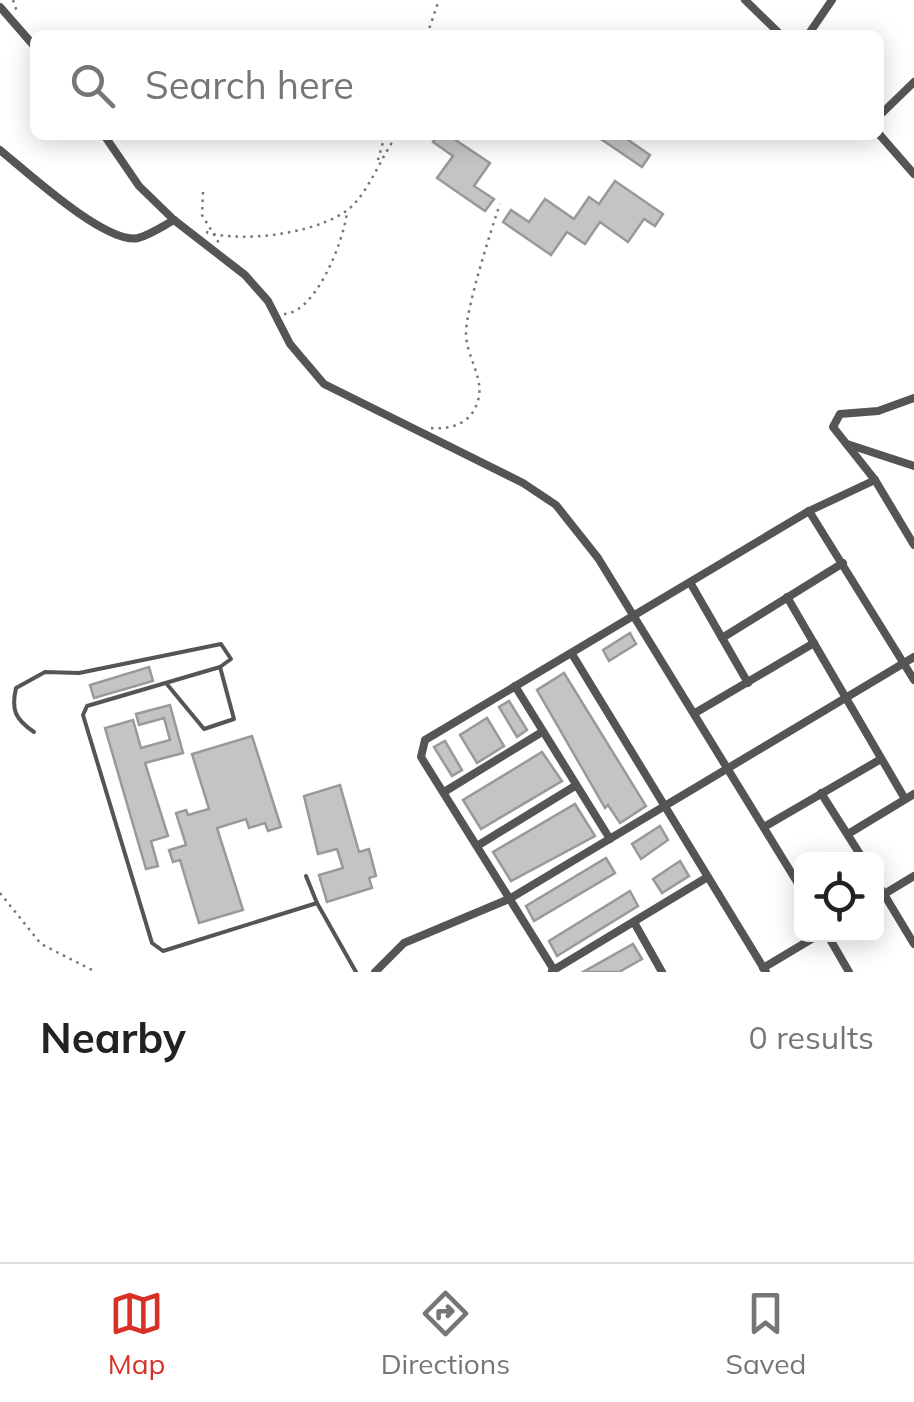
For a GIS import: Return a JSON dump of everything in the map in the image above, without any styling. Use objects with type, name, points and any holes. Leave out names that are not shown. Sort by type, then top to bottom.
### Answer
[{"type":"street","points":[[745,0],[776,30]]},
{"type":"street","points":[[811,30],[832,0]]},
{"type":"street","points":[[0,7],[30,41]]},
{"type":"street","points":[[884,111],[914,82]]},
{"type":"street","points":[[107,140],[138,186],[174,220],[246,275],[268,301],[290,344],[324,384],[523,483],[556,505],[598,558],[794,877]]},
{"type":"street","points":[[884,140],[914,174]]},
{"type":"street","points":[[0,150],[117,236],[137,238],[174,220]]},
{"type":"street","points":[[914,398],[878,411],[840,414],[833,426],[876,480],[914,546]]},
{"type":"street","points":[[847,444],[914,466]]},
{"type":"street","points":[[706,878],[636,924],[552,971],[421,757],[425,740],[810,510],[876,480]]},
{"type":"street","points":[[810,510],[914,680]]},
{"type":"street","points":[[722,638],[843,563]]},
{"type":"street","points":[[691,584],[748,682]]},
{"type":"street","points":[[786,597],[904,800]]},
{"type":"street","points":[[695,713],[814,642]]},
{"type":"street","points":[[572,654],[764,970],[811,942]]},
{"type":"street","points":[[375,972],[404,943],[509,899],[914,656]]},
{"type":"street","points":[[515,686],[610,839]]},
{"type":"street","points":[[444,792],[542,732]]},
{"type":"street","points":[[764,827],[880,759]]},
{"type":"street","points":[[477,846],[575,786]]},
{"type":"street","points":[[821,793],[859,852]]},
{"type":"street","points":[[848,834],[914,794]]},
{"type":"street","points":[[884,895],[914,876]]},
{"type":"street","points":[[884,903],[914,944]]},
{"type":"street","points":[[636,924],[662,972]]},
{"type":"street","points":[[829,942],[850,972]]},
{"type":"lane","points":[[34,732],[16,717],[13,703],[16,688],[44,672],[79,674],[222,644],[230,659],[220,667],[87,706],[83,715],[152,943],[163,951],[317,903]]},
{"type":"lane","points":[[166,683],[204,730],[234,719],[220,667]]},
{"type":"lane","points":[[306,876],[356,972]]},
{"type":"path","points":[[429,30],[440,0]]},
{"type":"path","points":[[378,162],[384,140]]},
{"type":"path","points":[[268,301],[284,314],[311,299],[347,211],[393,140]]},
{"type":"path","points":[[204,192],[202,216],[223,248]]},
{"type":"path","points":[[424,427],[444,429],[462,422],[475,410],[480,384],[467,346],[468,319],[500,204]]},
{"type":"path","points":[[200,230],[247,237],[295,231],[347,211]]},
{"type":"path","points":[[0,894],[41,944],[96,972]]},
{"type":"building","points":[[456,140],[490,163],[474,186],[494,199],[485,211],[437,178],[453,156],[433,142]]},
{"type":"building","points":[[602,140],[628,140],[650,155],[642,167]]},
{"type":"building","points":[[615,181],[663,214],[655,226],[644,219],[628,242],[600,222],[585,244],[567,232],[551,255],[503,222],[511,210],[529,222],[545,199],[574,219],[589,197],[599,204]]},
{"type":"building","points":[[630,633],[636,644],[609,661],[603,650]]},
{"type":"building","points":[[149,667],[153,681],[94,698],[90,685]]},
{"type":"building","points":[[564,673],[646,806],[620,823],[608,805],[605,808],[537,690]]},
{"type":"building","points":[[509,701],[527,730],[517,737],[499,707]]},
{"type":"building","points":[[170,705],[183,753],[145,763],[168,836],[151,841],[158,866],[146,869],[105,728],[133,720],[141,748],[170,740],[164,718],[139,725],[136,714]]},
{"type":"building","points":[[487,718],[504,746],[477,763],[460,735]]},
{"type":"building","points":[[252,736],[281,827],[268,831],[265,823],[249,828],[246,819],[217,828],[243,910],[199,923],[180,860],[173,862],[169,850],[186,845],[176,813],[186,810],[188,815],[209,809],[192,754]]},
{"type":"building","points":[[445,741],[462,770],[452,776],[434,747]]},
{"type":"building","points":[[542,752],[562,781],[481,829],[463,800]]},
{"type":"building","points":[[340,785],[359,852],[369,849],[376,876],[369,878],[372,888],[327,902],[319,875],[343,868],[337,849],[318,854],[304,796]]},
{"type":"building","points":[[575,804],[595,836],[511,881],[493,852]]},
{"type":"building","points":[[660,826],[668,840],[641,859],[632,844]]},
{"type":"building","points":[[606,858],[615,873],[534,921],[526,906]]},
{"type":"building","points":[[680,861],[689,876],[662,893],[653,879]]},
{"type":"building","points":[[630,891],[638,906],[557,956],[549,941]]},
{"type":"building","points":[[633,944],[642,959],[619,972],[583,972]]}]
